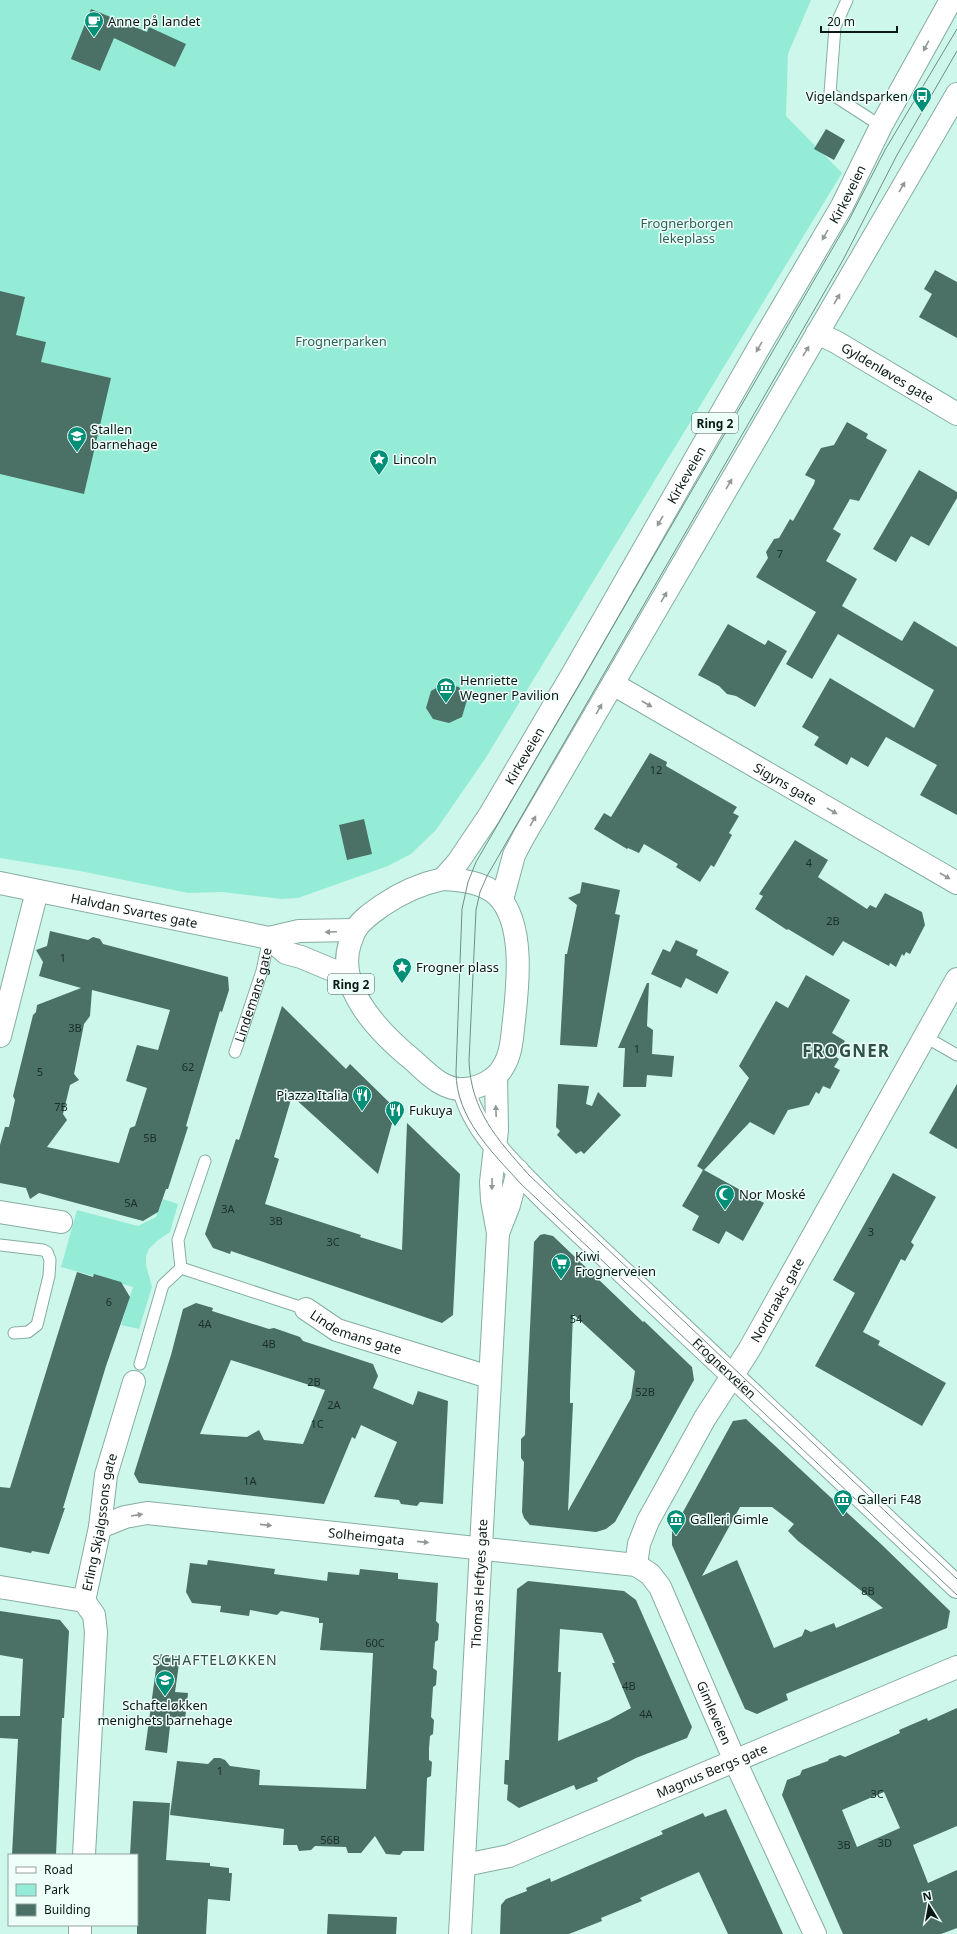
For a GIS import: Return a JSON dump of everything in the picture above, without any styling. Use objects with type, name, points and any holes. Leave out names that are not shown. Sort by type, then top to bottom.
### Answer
[{"type":"street","name":"Kirkeveien","points":[[443,879],[472,842],[573,673],[754,356],[842,206],[881,126],[951,0]]},
{"type":"street","name":"Ring 2","points":[[502,900],[514,855],[817,332],[957,94]]},
{"type":"street","name":"Gyldenløves gate","points":[[817,332],[957,414]]},
{"type":"street","name":"Sigyns gate","points":[[614,684],[957,883]]},
{"type":"street","name":"Ring 2","points":[[443,879],[476,883],[490,890],[502,900],[508,910],[515,937],[517,990],[509,1053],[503,1067],[496,1076],[485,1083],[464,1089],[457,1089],[447,1086],[434,1079],[380,1030],[356,996],[349,976],[348,949],[355,930],[366,918],[399,894],[426,883],[443,879]]},
{"type":"street","name":"Halvdan Svartes gate","points":[[0,883],[269,938],[298,931],[355,930]]},
{"type":"street","points":[[0,1036],[37,891]]},
{"type":"street","name":"Halvdan Svartes gate","points":[[269,938],[286,953],[301,957],[349,976]]},
{"type":"street","name":"Nordraaks gate","points":[[636,1565],[639,1544],[648,1521],[705,1418],[753,1343],[957,979]]},
{"type":"street","points":[[496,1076],[496,1146]]},
{"type":"street","name":"Frognerveien","points":[[464,1089],[470,1109],[496,1146],[518,1171],[957,1587]]},
{"type":"street","name":"Thomas Heftyes gate","points":[[460,1934],[465,1865],[489,1377],[498,1233],[492,1200],[491,1182],[496,1146]]},
{"type":"street","name":"Thomas Heftyes gate","points":[[498,1233],[509,1205],[518,1171]]},
{"type":"street","points":[[0,1212],[61,1222]]},
{"type":"street","name":"Lindemans gate","points":[[306,1308],[336,1330],[489,1377]]},
{"type":"street","name":"Erling Skjalgssons gate","points":[[84,1854],[96,1632],[94,1615],[84,1601],[100,1527],[106,1475],[137,1373]]},
{"type":"street","name":"Solheimgata","points":[[100,1527],[125,1517],[147,1513],[636,1565]]},
{"type":"street","name":"Gimleveien","points":[[636,1565],[650,1574],[660,1587],[735,1761],[815,1934]]},
{"type":"street","points":[[0,1587],[84,1601]]},
{"type":"street","name":"Magnus Bergs gate","points":[[465,1865],[509,1856],[957,1667]]},
{"type":"lane","points":[[847,0],[835,27],[830,93],[881,126]]},
{"type":"lane","name":"Lindemans gate","points":[[235,1052],[262,971],[269,938]]},
{"type":"lane","points":[[924,1036],[957,1055]]},
{"type":"lane","points":[[137,1373],[164,1285],[181,1268],[178,1240],[205,1161]]},
{"type":"lane","points":[[0,1245],[43,1250],[47,1252],[50,1260],[49,1276],[37,1325],[28,1332],[14,1333]]},
{"type":"lane","name":"Lindemans gate","points":[[181,1268],[306,1308]]},
{"type":"green space","name":"Frognerparken","points":[[0,0],[811,0],[788,54],[786,116],[842,173],[485,759],[436,830],[411,854],[388,866],[298,898],[281,899],[222,892],[188,893],[80,871],[0,858]]},
{"type":"green space","points":[[163,1199],[178,1204],[170,1232],[149,1249],[146,1256],[146,1265],[152,1287],[139,1329],[121,1325],[133,1287],[61,1267],[77,1210],[138,1226],[156,1217]]},
{"type":"building","points":[[91,9],[147,32],[149,27],[186,44],[175,67],[114,38],[100,71],[71,59]]},
{"type":"building","points":[[826,129],[845,140],[834,160],[814,149]]},
{"type":"building","points":[[935,270],[957,282],[957,338],[919,317],[932,294],[924,289]]},
{"type":"building","points":[[0,291],[25,297],[16,335],[46,342],[41,362],[111,378],[84,494],[0,474]]},
{"type":"building","points":[[847,422],[868,434],[866,438],[887,450],[859,501],[850,499],[833,529],[841,534],[826,561],[857,579],[842,606],[902,641],[914,621],[957,647],[957,815],[920,795],[937,765],[886,737],[868,767],[851,757],[847,765],[814,745],[819,737],[802,727],[830,678],[914,728],[934,690],[838,634],[812,679],[786,664],[816,612],[756,577],[768,558],[766,552],[774,539],[779,538],[790,519],[793,521],[814,484],[815,480],[805,475],[821,448],[834,445]]},
{"type":"building","points":[[919,470],[957,492],[957,498],[929,546],[911,536],[896,562],[873,549]]},
{"type":"building","points":[[728,624],[765,645],[768,640],[787,651],[755,707],[736,696],[727,694],[719,686],[698,675]]},
{"type":"building","name":"Henriette Wegner Pavilion","points":[[443,684],[459,687],[467,700],[462,717],[449,723],[433,719],[426,708],[431,691]]},
{"type":"building","points":[[650,753],[667,762],[666,766],[737,807],[733,813],[739,816],[729,833],[732,835],[714,867],[711,865],[700,882],[676,867],[678,864],[644,844],[639,853],[628,848],[627,849],[594,829],[604,813],[611,817]]},
{"type":"building","points":[[364,819],[372,854],[347,860],[339,825]]},
{"type":"building","points":[[795,840],[828,860],[818,877],[867,909],[870,905],[876,908],[885,893],[922,912],[925,925],[910,954],[906,952],[904,956],[902,954],[896,967],[890,963],[889,966],[843,941],[833,956],[788,929],[787,930],[755,909],[763,896],[759,894]]},
{"type":"building","points":[[582,882],[620,890],[615,914],[620,915],[597,1047],[560,1045],[565,954],[567,954],[577,905],[568,898],[580,893]]},
{"type":"building","points":[[50,931],[88,940],[93,937],[100,939],[103,944],[228,977],[229,990],[222,1012],[220,1011],[186,1126],[188,1127],[168,1189],[166,1189],[158,1212],[143,1221],[39,1193],[30,1199],[26,1188],[0,1183],[0,1145],[5,1127],[9,1127],[15,1100],[13,1096],[33,1015],[36,1012],[37,1005],[81,988],[39,976],[43,962],[36,950],[47,946]],"holes":[[[92,990],[170,1010],[158,1050],[137,1045],[126,1081],[147,1088],[135,1126],[130,1128],[119,1163],[47,1147],[67,1120],[63,1114],[70,1085],[79,1080],[74,1074],[84,1024],[90,1016]]]},
{"type":"building","points":[[676,940],[698,950],[696,955],[729,972],[717,994],[686,978],[681,988],[651,974],[663,949],[670,952]]},
{"type":"building","points":[[806,975],[850,1000],[832,1033],[845,1041],[836,1057],[839,1059],[834,1067],[840,1070],[830,1089],[823,1086],[819,1094],[816,1092],[809,1105],[788,1110],[774,1135],[750,1122],[704,1170],[764,1203],[743,1241],[726,1231],[719,1244],[692,1230],[699,1216],[682,1206],[703,1170],[697,1166],[749,1078],[739,1066],[776,1001],[788,1008]]},
{"type":"building","points":[[647,983],[649,983],[647,1026],[653,1030],[652,1054],[674,1056],[672,1077],[647,1075],[646,1087],[623,1087],[625,1048],[618,1048]]},
{"type":"building","points":[[282,1006],[346,1069],[350,1064],[396,1109],[378,1174],[292,1096],[274,1157],[279,1159],[265,1204],[402,1250],[407,1123],[460,1174],[453,1315],[442,1323],[231,1251],[230,1254],[213,1248],[205,1234],[236,1139],[239,1140]]},
{"type":"building","points":[[558,1084],[589,1086],[586,1104],[592,1106],[598,1092],[621,1115],[584,1154],[581,1151],[576,1154],[557,1135],[560,1131],[556,1127]]},
{"type":"building","points":[[957,1084],[957,1149],[929,1133]]},
{"type":"building","points":[[893,1173],[936,1197],[911,1242],[914,1245],[905,1261],[901,1259],[863,1332],[880,1341],[878,1345],[946,1383],[922,1426],[815,1366],[855,1293],[833,1280]]},
{"type":"building","points":[[544,1234],[553,1236],[692,1367],[694,1380],[615,1522],[606,1529],[596,1532],[530,1525],[524,1518],[522,1512],[524,1462],[521,1458],[521,1439],[525,1435],[534,1242],[540,1235]],"holes":[[[573,1314],[635,1371],[631,1398],[568,1511],[573,1403],[570,1403]]]},
{"type":"building","points":[[77,1272],[93,1277],[94,1274],[121,1282],[130,1297],[106,1366],[63,1508],[65,1508],[49,1554],[32,1551],[31,1553],[0,1547],[0,1487],[10,1488]]},
{"type":"building","points":[[196,1303],[213,1308],[212,1311],[269,1329],[274,1328],[300,1337],[303,1341],[373,1364],[378,1376],[373,1388],[413,1405],[418,1391],[448,1401],[443,1504],[420,1502],[417,1506],[401,1504],[399,1500],[374,1497],[397,1442],[361,1425],[355,1439],[352,1437],[324,1504],[139,1483],[134,1474],[171,1355],[183,1309]],"holes":[[[231,1360],[325,1390],[303,1444],[264,1440],[259,1430],[247,1437],[200,1434]]]},
{"type":"building","points":[[746,1419],[881,1544],[950,1611],[947,1628],[786,1694],[788,1700],[757,1714],[745,1709],[672,1545],[672,1532],[733,1421]],"holes":[[[740,1507],[772,1507],[794,1524],[788,1531],[798,1541],[883,1608],[836,1628],[834,1623],[811,1632],[805,1629],[802,1636],[774,1648],[737,1560],[702,1576]]]},
{"type":"building","points":[[208,1560],[275,1569],[274,1574],[327,1581],[328,1572],[359,1575],[360,1569],[398,1573],[398,1579],[438,1583],[436,1621],[439,1624],[438,1640],[435,1642],[433,1668],[437,1671],[436,1685],[433,1687],[431,1717],[434,1720],[433,1734],[430,1736],[429,1748],[429,1760],[432,1762],[431,1776],[427,1778],[424,1851],[403,1851],[400,1855],[386,1854],[375,1836],[361,1853],[348,1853],[346,1847],[315,1846],[311,1850],[299,1851],[297,1845],[283,1845],[284,1829],[170,1815],[177,1761],[208,1764],[214,1758],[220,1758],[225,1760],[230,1766],[260,1770],[259,1785],[366,1789],[373,1653],[320,1650],[323,1623],[319,1623],[319,1618],[281,1611],[277,1615],[250,1610],[249,1616],[220,1612],[221,1606],[192,1603],[186,1592],[190,1563],[207,1565]]},
{"type":"building","points":[[528,1581],[624,1591],[636,1600],[692,1727],[687,1738],[636,1758],[597,1778],[598,1781],[576,1790],[574,1785],[519,1808],[507,1800],[508,1785],[504,1784],[505,1760],[509,1760],[517,1589]],"holes":[[[560,1629],[602,1633],[615,1663],[612,1663],[631,1708],[609,1720],[558,1741],[561,1672],[558,1672]]]},
{"type":"building","points":[[0,1611],[60,1620],[69,1631],[64,1718],[62,1718],[56,1854],[12,1854],[18,1739],[0,1738],[0,1716],[20,1716],[23,1659],[0,1655]]},
{"type":"building","points":[[158,1654],[180,1657],[175,1692],[188,1693],[185,1720],[171,1717],[167,1753],[145,1750]]},
{"type":"building","points":[[957,1708],[957,1826],[913,1845],[928,1883],[957,1870],[957,1928],[941,1934],[843,1934],[782,1795],[787,1780],[800,1775],[802,1770],[840,1755],[845,1757],[900,1733],[899,1730],[927,1718],[928,1721]],"holes":[[[884,1792],[900,1828],[857,1847],[842,1810]]]},
{"type":"building","points":[[133,1801],[170,1803],[166,1860],[210,1863],[210,1866],[229,1868],[229,1873],[232,1873],[230,1901],[208,1899],[206,1934],[137,1934],[138,1854],[130,1854]]},
{"type":"building","points":[[726,1809],[783,1934],[728,1934],[699,1872],[640,1898],[642,1901],[601,1918],[602,1921],[569,1934],[500,1934],[501,1905],[506,1899],[527,1891],[526,1888],[550,1878],[551,1882],[663,1834],[661,1831],[703,1813],[705,1817]]},
{"type":"building","points":[[328,1914],[397,1917],[396,1934],[327,1934]]},
{"type":"tram line","points":[[957,29],[885,150],[849,220],[476,862],[468,882],[462,909],[456,1072],[462,1104],[469,1119],[488,1147],[521,1184],[957,1595]]},
{"type":"tram line","points":[[957,51],[897,155],[843,260],[487,876],[480,892],[476,910],[469,1061],[471,1079],[480,1110],[496,1136],[529,1175],[957,1579]]},
{"type":"place","name":"Anne på landet","points":[[94,38]]},
{"type":"place","name":"Vigelandsparken","points":[[922,113]]},
{"type":"place","name":"Stallen barnehage","points":[[77,453]]},
{"type":"place","name":"Lincoln","points":[[379,476]]},
{"type":"place","name":"Henriette Wegner Pavilion","points":[[446,704]]},
{"type":"place","name":"Frogner plass","points":[[402,984]]},
{"type":"place","name":"Piazza Italia","points":[[362,1112]]},
{"type":"place","name":"Fukuya","points":[[395,1127]]},
{"type":"place","name":"Nor Moské","points":[[725,1211]]},
{"type":"place","name":"Kiwi Frognerveien","points":[[561,1280]]},
{"type":"place","name":"Galleri F48","points":[[843,1516]]},
{"type":"place","name":"Galleri Gimle","points":[[676,1536]]},
{"type":"place","name":"Schafteløkken menighets barnehage","points":[[165,1697]]},
{"type":"district","name":"FROGNER","points":[[846,1050]]},
{"type":"district","name":"SCHAFTELØKKEN","points":[[215,1659]]},
{"type":"park label","name":"Frognerborgen lekeplass","points":[[687,230]]}]
